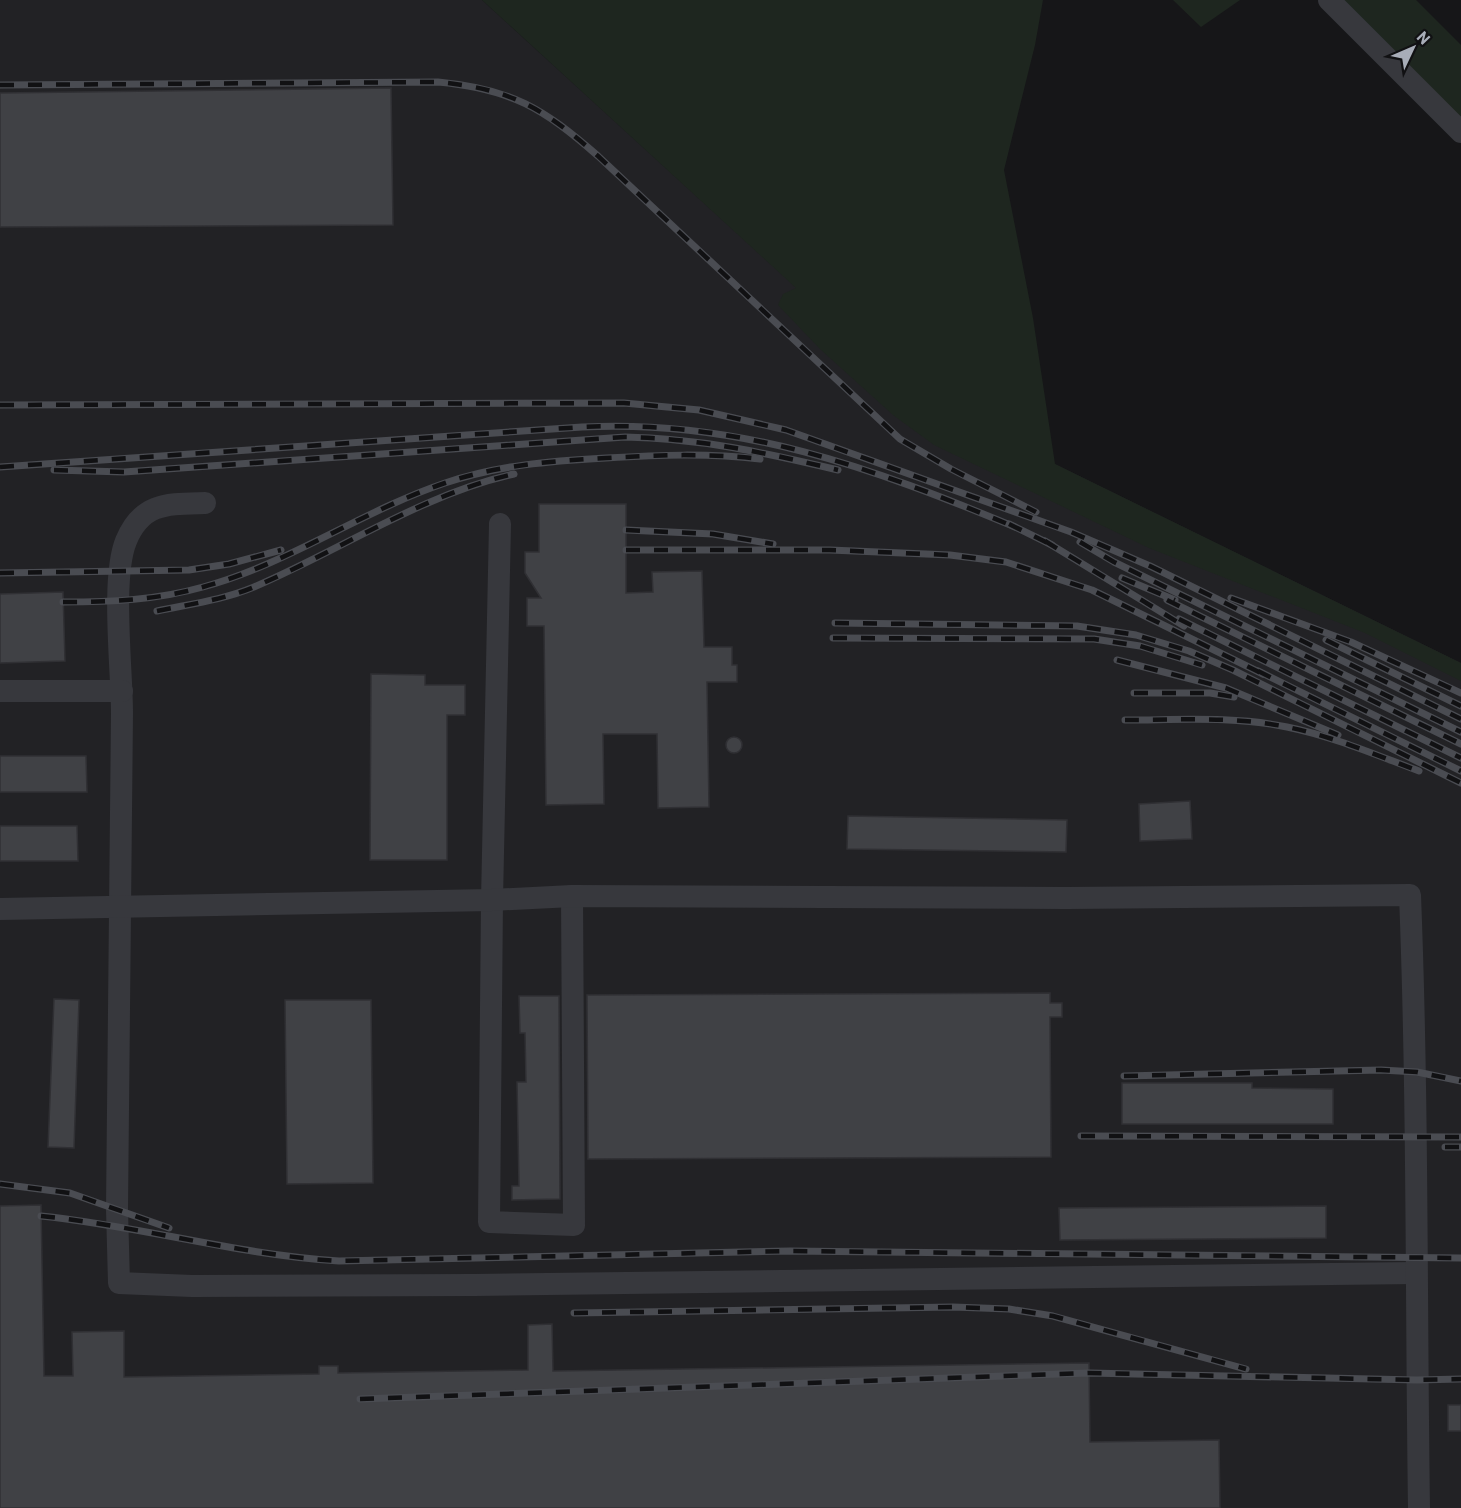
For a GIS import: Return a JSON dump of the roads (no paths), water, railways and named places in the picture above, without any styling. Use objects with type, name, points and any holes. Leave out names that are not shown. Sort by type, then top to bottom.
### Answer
[{"type":"street","points":[[1329,0],[1461,132]]},
{"type":"street","points":[[205,503],[156,507],[137,522],[126,541],[122,557],[119,601],[122,691],[122,907],[117,1209],[119,1283],[192,1286],[463,1285],[1416,1274]]},
{"type":"street","points":[[500,524],[492,900],[489,1222],[574,1225],[572,896]]},
{"type":"street","points":[[0,691],[122,691]]},
{"type":"street","points":[[0,909],[492,900],[572,896],[1067,898],[1410,895],[1417,1072],[1416,1274],[1419,1508]]},
{"type":"railway","points":[[0,85],[438,82],[464,85],[507,96],[543,113],[598,156],[900,439],[951,469],[1036,512]]},
{"type":"railway","points":[[0,405],[624,403],[699,410],[786,430],[1071,532],[1150,566],[1461,719]]},
{"type":"railway","points":[[0,467],[582,427],[640,427],[696,431],[804,452],[910,485],[1015,527]]},
{"type":"railway","points":[[54,470],[124,472],[625,437],[706,443],[838,470]]},
{"type":"railway","points":[[63,602],[134,599],[168,595],[203,587],[265,565],[414,495],[445,483],[485,472],[545,462],[664,455],[760,459]]},
{"type":"railway","points":[[157,611],[218,598],[254,587],[414,509],[480,483],[514,474]]},
{"type":"railway","points":[[1009,524],[1052,545]]},
{"type":"railway","points":[[626,530],[713,534],[773,544]]},
{"type":"railway","points":[[1045,541],[1184,626]]},
{"type":"railway","points":[[1080,542],[1114,562],[1461,732]]},
{"type":"railway","points":[[0,573],[189,570],[229,564],[281,550]]},
{"type":"railway","points":[[626,550],[830,550],[950,555],[1006,562],[1092,590],[1263,674]]},
{"type":"railway","points":[[1122,578],[1175,600]]},
{"type":"railway","points":[[1231,598],[1351,642],[1461,693]]},
{"type":"railway","points":[[1167,600],[1461,744]]},
{"type":"railway","points":[[1179,619],[1461,758]]},
{"type":"railway","points":[[835,623],[1077,626],[1136,635],[1189,651],[1233,670],[1461,783]]},
{"type":"railway","points":[[833,638],[1094,639],[1140,646],[1202,665]]},
{"type":"railway","points":[[1326,640],[1461,706]]},
{"type":"railway","points":[[1117,660],[1226,688],[1338,735]]},
{"type":"railway","points":[[1258,671],[1461,771]]},
{"type":"railway","points":[[1134,693],[1210,693],[1234,697]]},
{"type":"railway","points":[[1125,720],[1206,719],[1247,721],[1287,727],[1321,735],[1419,771]]},
{"type":"railway","points":[[1124,1076],[1381,1070],[1417,1072],[1461,1081]]},
{"type":"railway","points":[[1081,1136],[1461,1137]]},
{"type":"railway","points":[[1445,1147],[1461,1147]]},
{"type":"railway","points":[[0,1184],[70,1193],[169,1228]]},
{"type":"railway","points":[[41,1216],[116,1226],[264,1253],[339,1261],[790,1251],[1461,1258]]},
{"type":"railway","points":[[574,1313],[953,1307],[1009,1309],[1053,1316],[1246,1369]]},
{"type":"railway","points":[[360,1399],[1089,1373],[1461,1379]]}]
